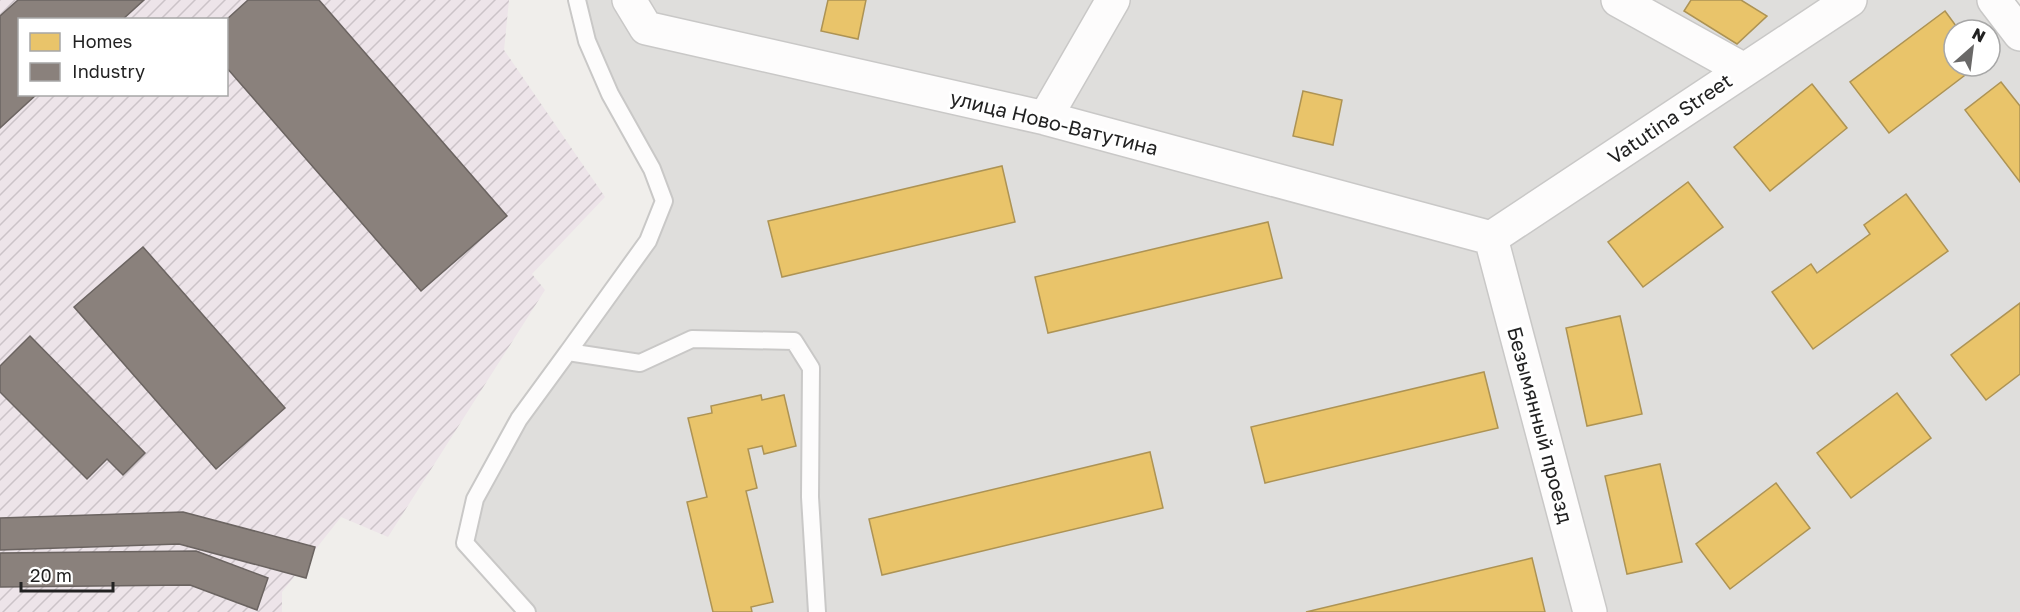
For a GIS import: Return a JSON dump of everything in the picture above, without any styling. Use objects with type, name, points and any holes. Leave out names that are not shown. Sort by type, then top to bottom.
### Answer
[{"type":"street","name":"улица Ново-Ватутина","points":[[629,0],[646,28],[1045,118],[1491,238]]},
{"type":"street","points":[[1045,118],[1113,0]]},
{"type":"street","points":[[1618,0],[1744,70]]},
{"type":"street","name":"Vatutina Street","points":[[1491,238],[1850,0]]},
{"type":"street","points":[[1994,0],[2020,34]]},
{"type":"street","name":"Безымянный проезд","points":[[1491,238],[1590,612]]},
{"type":"lane","points":[[527,612],[465,543],[475,499],[519,419],[648,241],[664,201],[652,169],[610,94],[587,41],[577,0]]},
{"type":"lane","points":[[568,352],[640,363],[692,339],[794,341],[811,368],[810,497],[817,612]]},
{"type":"shaded area","points":[[0,0],[509,0],[504,50],[605,197],[532,274],[545,290],[388,537],[341,517],[282,592],[282,612],[0,612]]},
{"type":"shaded area","points":[[577,0],[1994,0],[2020,34],[2020,612],[527,612],[465,543],[475,499],[647,241],[664,201]]},
{"type":"building: Homes","points":[[828,0],[866,0],[858,39],[821,31]]},
{"type":"building: Homes","points":[[1691,0],[1741,0],[1767,16],[1737,44],[1684,11]]},
{"type":"building: Homes","points":[[1945,11],[1950,18],[1942,18],[1942,78],[1961,78],[1889,133],[1850,82]]},
{"type":"building: Homes","points":[[2001,82],[2020,106],[2020,182],[1965,110]]},
{"type":"building: Homes","points":[[1812,84],[1847,128],[1770,191],[1734,147]]},
{"type":"building: Homes","points":[[1303,91],[1342,100],[1333,145],[1293,136]]},
{"type":"building: Homes","points":[[1002,166],[1015,222],[782,277],[768,221]]},
{"type":"building: Homes","points":[[1688,182],[1723,227],[1643,287],[1608,242]]},
{"type":"building: Homes","points":[[1906,194],[1948,251],[1813,349],[1772,292],[1811,264],[1817,273],[1870,234],[1864,225]]},
{"type":"building: Homes","points":[[1268,222],[1282,278],[1048,333],[1035,277]]},
{"type":"building: Homes","points":[[2020,303],[2020,374],[1986,400],[1951,355]]},
{"type":"building: Homes","points":[[1620,316],[1642,414],[1587,426],[1566,328]]},
{"type":"building: Homes","points":[[1484,372],[1498,428],[1265,483],[1251,427]]},
{"type":"building: Homes","points":[[1897,393],[1931,438],[1851,498],[1817,453]]},
{"type":"building: Homes","points":[[761,395],[762,400],[784,395],[796,446],[764,454],[762,446],[748,449],[757,488],[746,491],[773,602],[751,607],[752,612],[713,612],[687,502],[707,497],[688,418],[712,413],[711,406]]},
{"type":"building: Homes","points":[[1150,452],[1163,508],[882,575],[869,519]]},
{"type":"building: Homes","points":[[1660,464],[1682,562],[1627,574],[1605,476]]},
{"type":"building: Homes","points":[[1776,483],[1810,528],[1730,589],[1696,544]]},
{"type":"building: Homes","points":[[1532,558],[1545,612],[1306,612]]},
{"type":"building: Industry","points":[[18,0],[144,0],[124,18],[18,18],[18,96],[35,96],[0,128],[0,16]]},
{"type":"building: Industry","points":[[248,0],[319,0],[507,216],[421,291],[228,69],[228,18]]},
{"type":"building: Industry","points":[[143,247],[285,408],[216,469],[74,307]]},
{"type":"building: Industry","points":[[30,336],[145,453],[123,475],[107,459],[87,479],[0,392],[0,366]]},
{"type":"building: Industry","points":[[183,512],[315,547],[306,578],[179,544],[0,550],[0,518]]},
{"type":"building: Industry","points":[[196,551],[268,578],[257,610],[190,585],[0,587],[0,553]]}]
